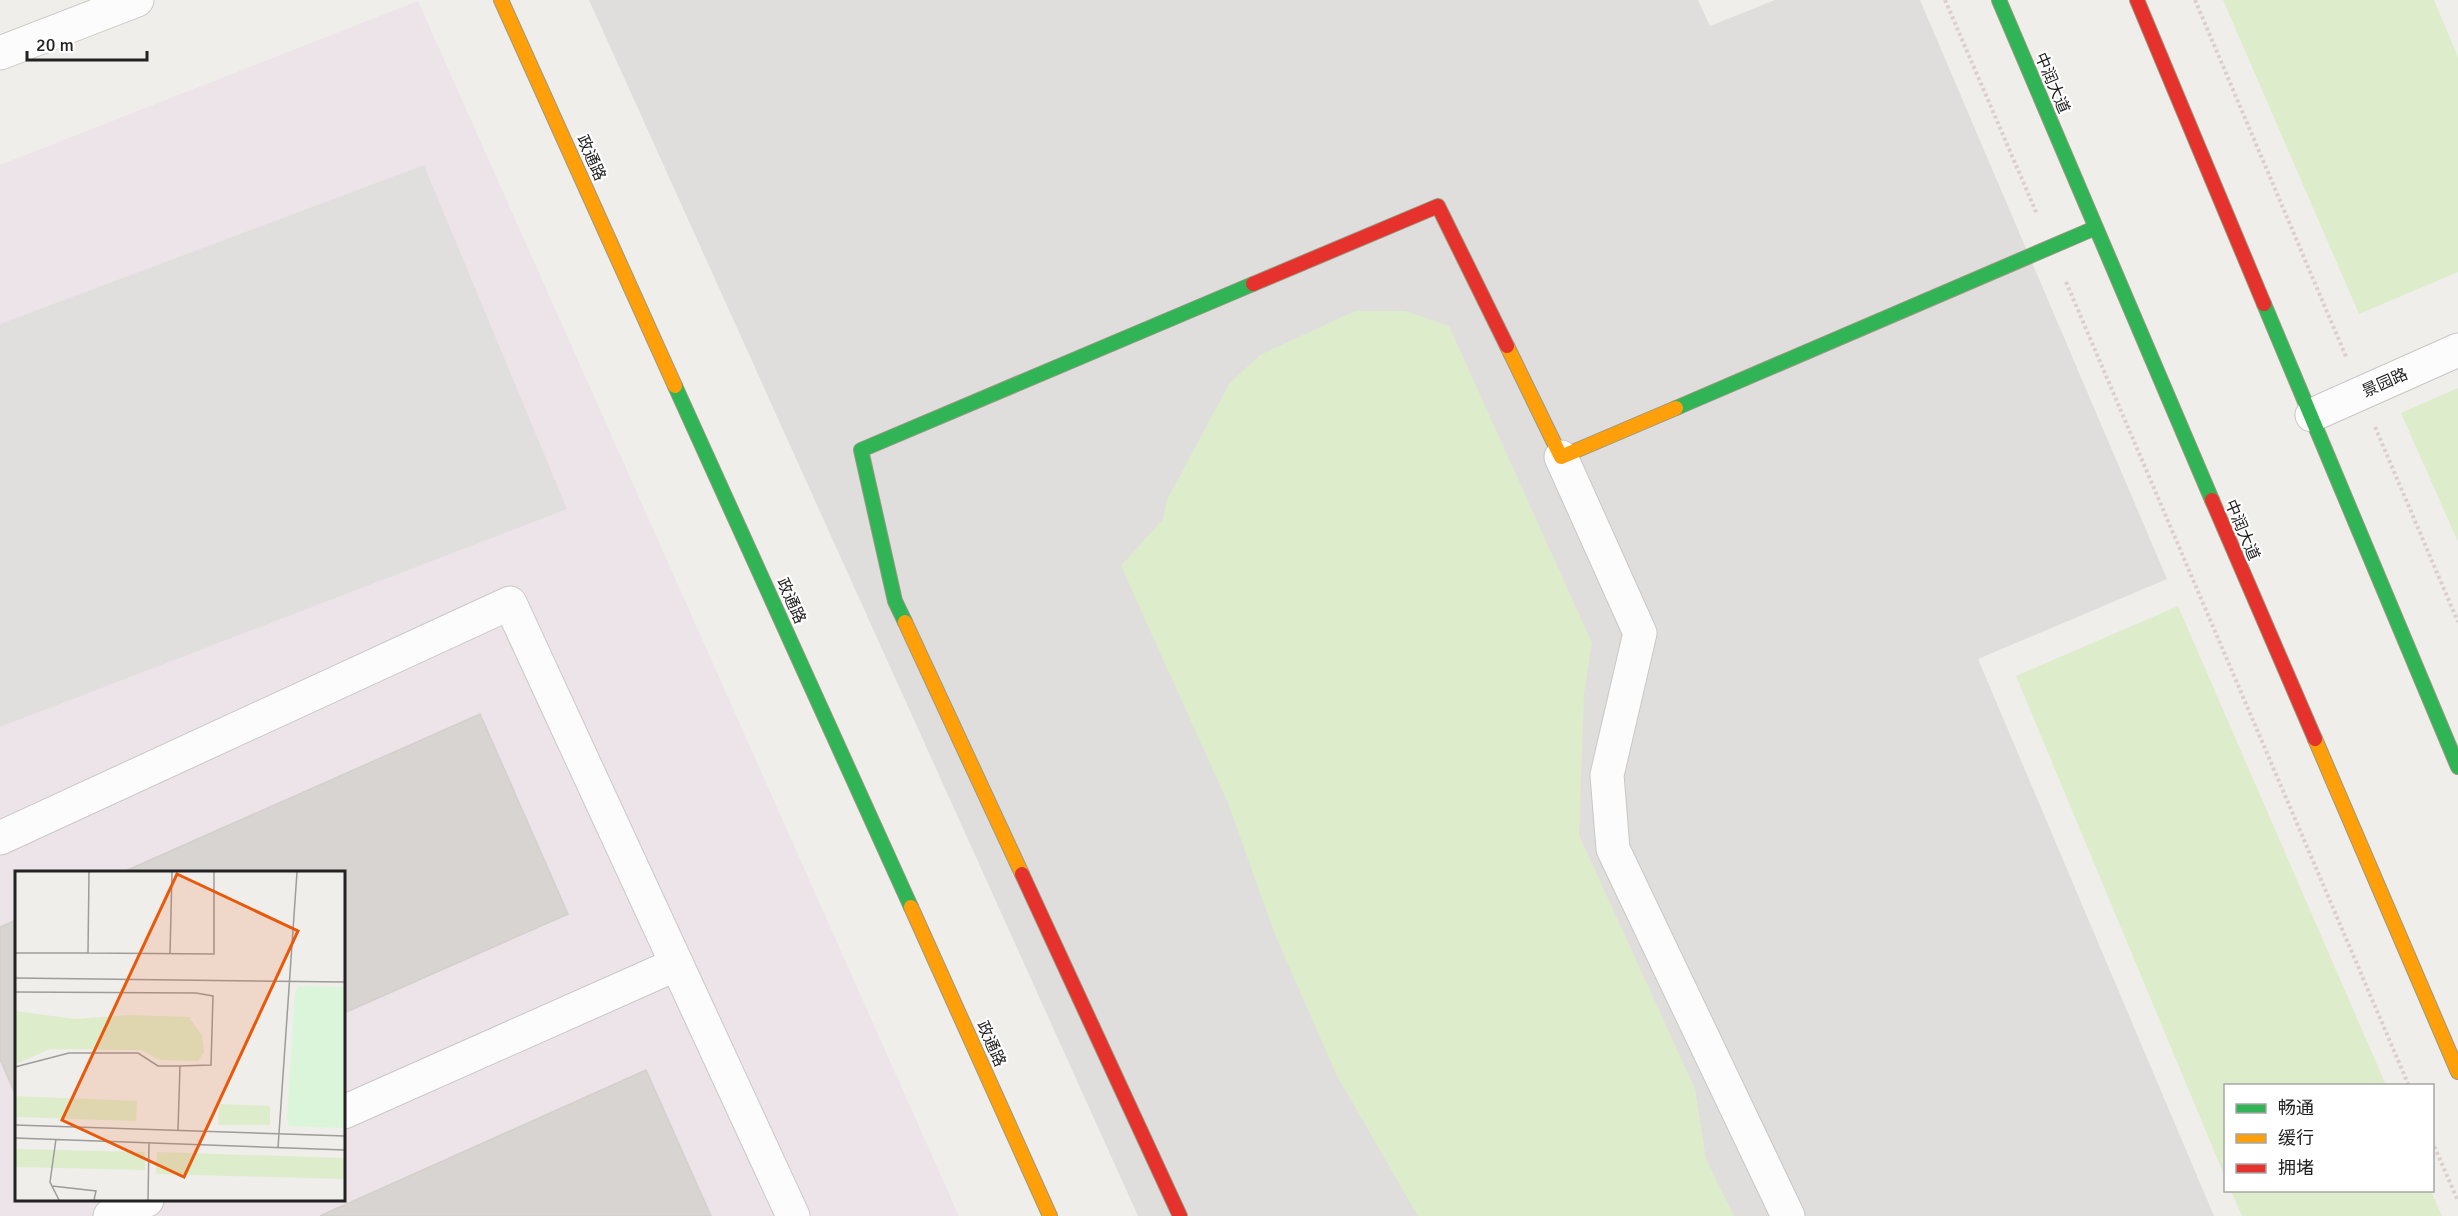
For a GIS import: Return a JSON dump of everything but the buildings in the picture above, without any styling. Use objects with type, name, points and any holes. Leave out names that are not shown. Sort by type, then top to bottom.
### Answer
[{"type":"street","points":[[0,53],[137,0]]},
{"type":"street","name":"政通路","points":[[501,0],[1050,1216]]},
{"type":"street","name":"中润大道","points":[[1999,0],[2094,228],[2458,1072]]},
{"type":"street","points":[[2137,0],[2458,767]]},
{"type":"street","points":[[1180,1216],[896,601],[861,450],[1438,206],[1561,457],[1640,633],[1607,775],[1613,849],[1788,1216]]},
{"type":"street","points":[[1561,457],[2094,228]]},
{"type":"street","name":"景园路","points":[[2312,415],[2458,350]]},
{"type":"street","points":[[0,838],[510,603],[793,1216]]},
{"type":"street","points":[[345,1112],[676,964]]},
{"type":"street","points":[[110,1216],[145,1201]]},
{"type":"path","points":[[1945,0],[2408,1084]]},
{"type":"path","points":[[2195,0],[2458,622]]},
{"type":"path","points":[[2434,1143],[2458,1201]]},
{"type":"shaded area","points":[[589,0],[1698,0],[1710,26],[1775,0],[1920,0],[2167,579],[1978,659],[2214,1216],[1138,1216]]},
{"type":"shaded area","points":[[418,1],[959,1216],[0,1216],[0,165]]},
{"type":"shaded area","points":[[424,165],[567,509],[0,727],[0,324]]},
{"type":"green space","points":[[2223,0],[2434,0],[2458,57],[2458,272],[2359,314]]},
{"type":"green space","points":[[1355,311],[1405,311],[1449,326],[1592,643],[1584,694],[1579,835],[1695,1089],[1706,1159],[1734,1216],[1418,1216],[1337,1076],[1274,932],[1228,803],[1121,566],[1163,519],[1167,500],[1229,384],[1260,355]]},
{"type":"green space","points":[[2458,388],[2458,542],[2401,413]]},
{"type":"green space","points":[[2178,606],[2386,1084],[2224,1084],[2224,1175],[2016,676]]},
{"type":"green space","points":[[2231,1192],[2431,1192],[2442,1216],[2242,1216]]},
{"type":"traffic: fast","points":[[1999,0],[2212,500]]},
{"type":"traffic: fast","points":[[1676,408],[2095,228]]},
{"type":"traffic: fast","points":[[905,622],[895,601],[861,450],[1253,284]]},
{"type":"traffic: fast","points":[[2264,304],[2458,767]]},
{"type":"traffic: fast","points":[[675,386],[911,907]]},
{"type":"traffic: slow","points":[[501,0],[675,386]]},
{"type":"traffic: slow","points":[[1507,346],[1561,457],[1676,408]]},
{"type":"traffic: slow","points":[[905,622],[1022,874]]},
{"type":"traffic: slow","points":[[2315,739],[2458,1072]]},
{"type":"traffic: slow","points":[[911,907],[1050,1216]]},
{"type":"traffic: jam","points":[[2137,0],[2264,304]]},
{"type":"traffic: jam","points":[[1253,284],[1438,206],[1507,346]]},
{"type":"traffic: jam","points":[[2212,500],[2315,739]]},
{"type":"traffic: jam","points":[[1022,874],[1180,1216]]}]
